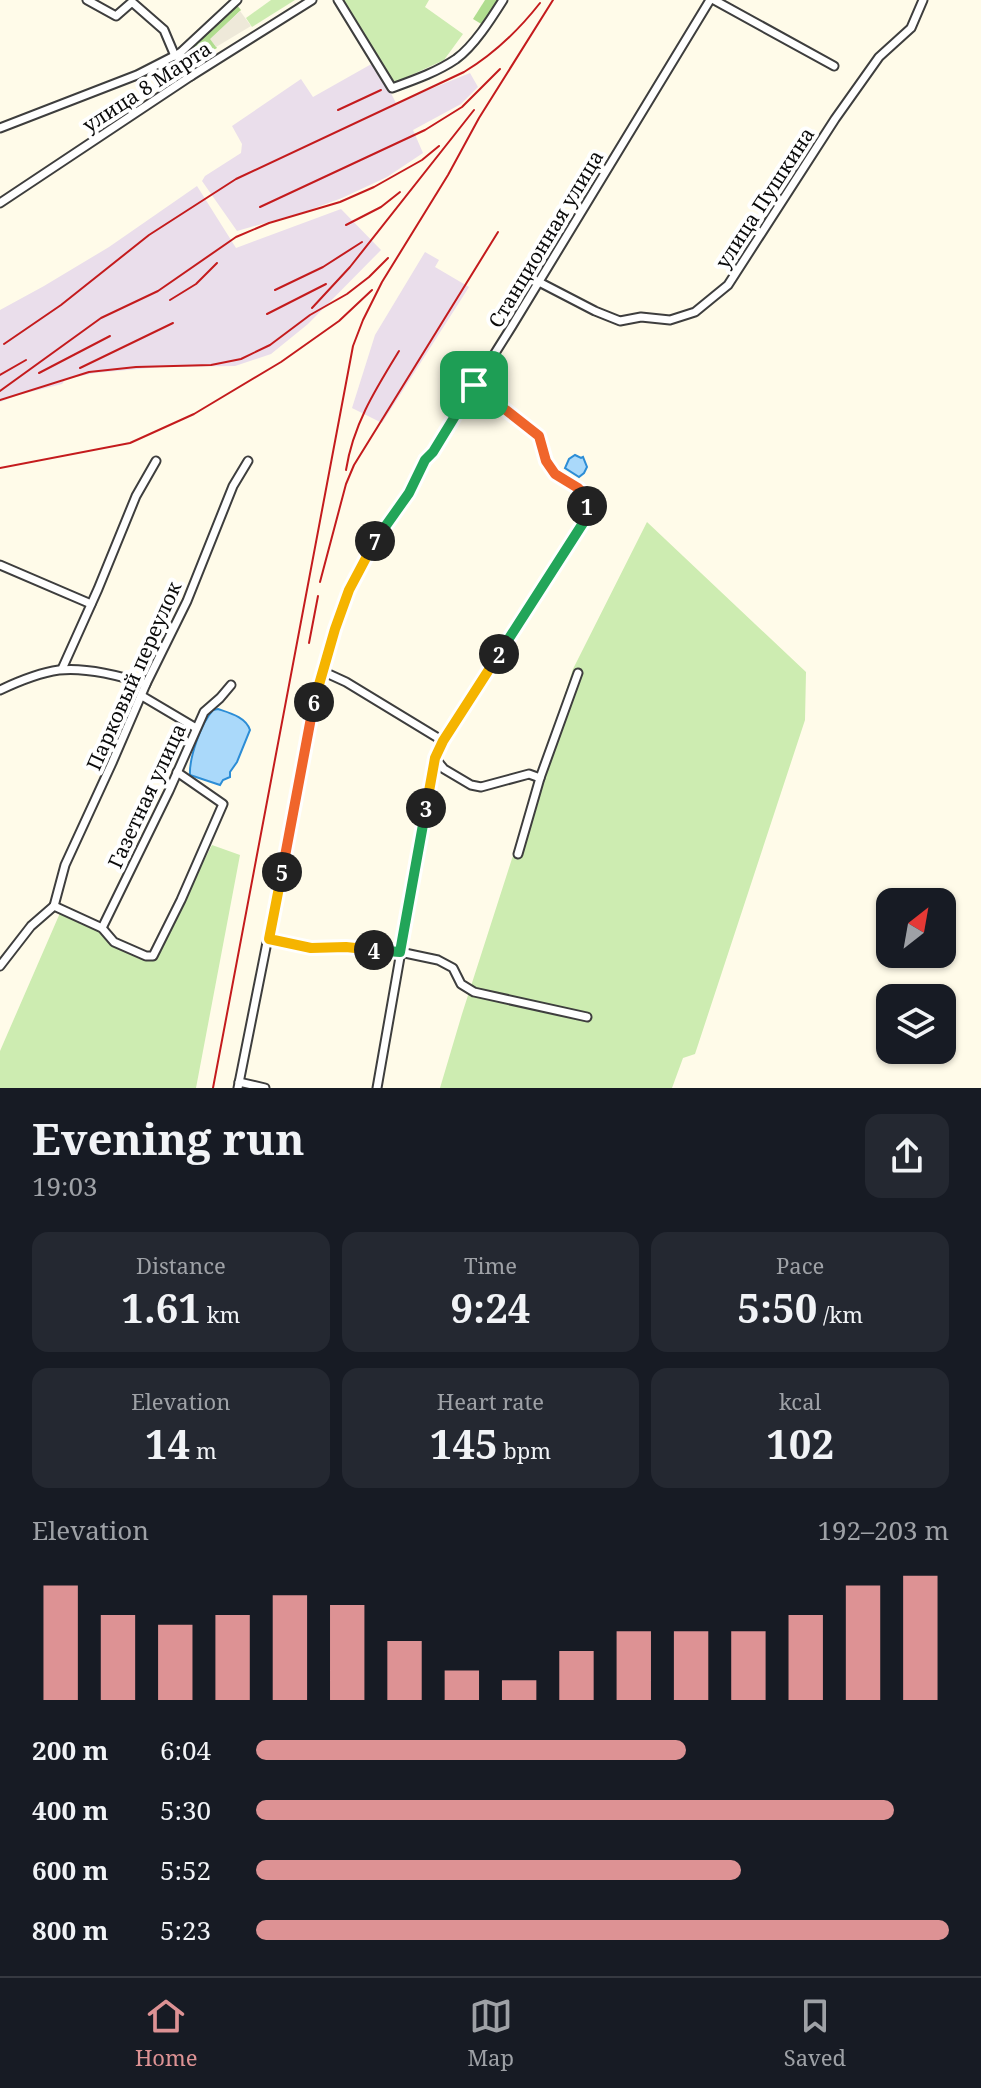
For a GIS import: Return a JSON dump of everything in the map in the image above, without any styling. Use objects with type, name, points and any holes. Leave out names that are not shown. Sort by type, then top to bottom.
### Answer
[{"type":"street","points":[[87,0],[116,16],[132,2],[164,30],[191,76]]},
{"type":"street","points":[[0,128],[137,75],[178,55],[237,0]]},
{"type":"street","name":"улица 8 Марта","points":[[0,203],[312,0]]},
{"type":"street","points":[[338,0],[392,88],[458,58],[485,28],[503,0]]},
{"type":"street","points":[[712,0],[834,66]]},
{"type":"street","name":"Станционная улица","points":[[239,1085],[317,691],[349,590],[375,540],[409,493],[425,460],[433,452],[712,0]]},
{"type":"street","name":"улица Пушкина","points":[[539,282],[620,321],[641,317],[670,320],[695,312],[728,285],[835,119],[879,57],[911,28],[923,0]]},
{"type":"street","points":[[377,1088],[435,758],[585,520],[587,503],[578,488],[555,474],[546,461],[539,436],[474,385]]},
{"type":"street","points":[[62,669],[136,496],[156,461]]},
{"type":"street","name":"Парковый переулок","points":[[54,906],[65,865],[146,684],[187,601],[233,486],[248,461]]},
{"type":"street","points":[[0,565],[91,604]]},
{"type":"street","points":[[0,690],[31,676],[62,669],[111,674],[146,684]]},
{"type":"street","points":[[322,671],[346,682],[443,741]]},
{"type":"street","points":[[518,854],[540,778],[578,673]]},
{"type":"street","name":"Газетная улица","points":[[102,928],[204,712],[231,685]]},
{"type":"street","points":[[142,696],[196,728]]},
{"type":"street","points":[[435,758],[444,769],[471,785],[481,787],[529,774],[540,778]]},
{"type":"street","points":[[0,966],[31,926],[54,906],[102,928],[114,942],[153,956],[223,804],[177,772]]},
{"type":"street","points":[[269,939],[311,948],[346,947],[400,952],[438,960],[453,968],[461,984],[474,992],[587,1017]]},
{"type":"street","points":[[239,1085],[265,1088]]},
{"type":"shaded area","points":[[240,11],[251,26],[216,47],[210,39]]},
{"type":"shaded area","points":[[375,62],[396,103],[470,73],[478,87],[461,104],[413,130],[423,153],[387,177],[304,212],[237,231],[202,181],[241,153],[242,144],[232,126],[301,79],[313,97]]},
{"type":"shaded area","points":[[197,186],[236,248],[341,209],[381,250],[308,324],[271,354],[235,366],[160,367],[95,373],[66,379],[62,384],[0,402],[0,310],[109,247]]},
{"type":"shaded area","points":[[425,252],[439,260],[435,267],[469,287],[382,423],[352,408],[375,335]]},
{"type":"green space","points":[[271,0],[295,0],[252,27],[246,18]]},
{"type":"green space","points":[[343,0],[429,0],[425,7],[463,34],[444,60],[394,83]]},
{"type":"green space","points":[[485,0],[499,0],[483,25],[473,19]]},
{"type":"green space","points":[[236,4],[241,10],[211,39],[217,48],[190,63],[184,53]]},
{"type":"green space","points":[[647,522],[806,672],[805,720],[695,1054],[683,1058],[672,1088],[440,1088],[573,669]]},
{"type":"green space","points":[[212,845],[240,855],[196,1088],[0,1088],[0,1051],[60,913],[99,931],[110,943],[153,961]]},
{"type":"water","points":[[575,455],[583,457],[587,467],[579,477],[565,468]]},
{"type":"water","points":[[218,709],[241,719],[250,730],[230,777],[220,785],[190,775],[191,760],[200,732],[213,710]]},
{"type":"railway","points":[[213,1088],[353,346],[382,282],[553,0]]},
{"type":"railway","points":[[4,344],[61,305],[149,235],[236,179],[464,72],[505,41],[540,3]]},
{"type":"railway","points":[[260,207],[425,130],[462,107],[500,69]]},
{"type":"railway","points":[[338,110],[381,90]]},
{"type":"railway","points":[[312,308],[350,267],[474,110]]},
{"type":"railway","points":[[0,391],[101,318],[158,291],[236,237],[269,223],[340,202],[374,187],[422,160],[439,146]]},
{"type":"railway","points":[[346,225],[381,207],[400,192]]},
{"type":"railway","points":[[320,582],[354,465],[498,232]]},
{"type":"railway","points":[[275,290],[323,267],[362,242]]},
{"type":"railway","points":[[0,400],[89,372],[211,365],[241,359],[270,345],[310,315],[347,294],[388,258]]},
{"type":"railway","points":[[170,300],[196,284],[217,263]]},
{"type":"railway","points":[[267,314],[326,284]]},
{"type":"railway","points":[[0,468],[130,443],[194,414],[281,362],[339,321],[372,290]]},
{"type":"railway","points":[[80,368],[173,323]]},
{"type":"railway","points":[[39,373],[110,336]]},
{"type":"railway","points":[[346,470],[360,423],[399,351]]},
{"type":"railway","points":[[0,375],[26,360]]},
{"type":"railway","points":[[309,643],[318,596]]},
{"type":"route","points":[[474,385],[539,436],[546,461],[555,474],[583,493],[587,503],[585,520],[435,758],[400,952],[346,947],[311,948],[269,939],[317,691],[349,590],[375,540],[409,493],[425,460],[474,385]]}]
